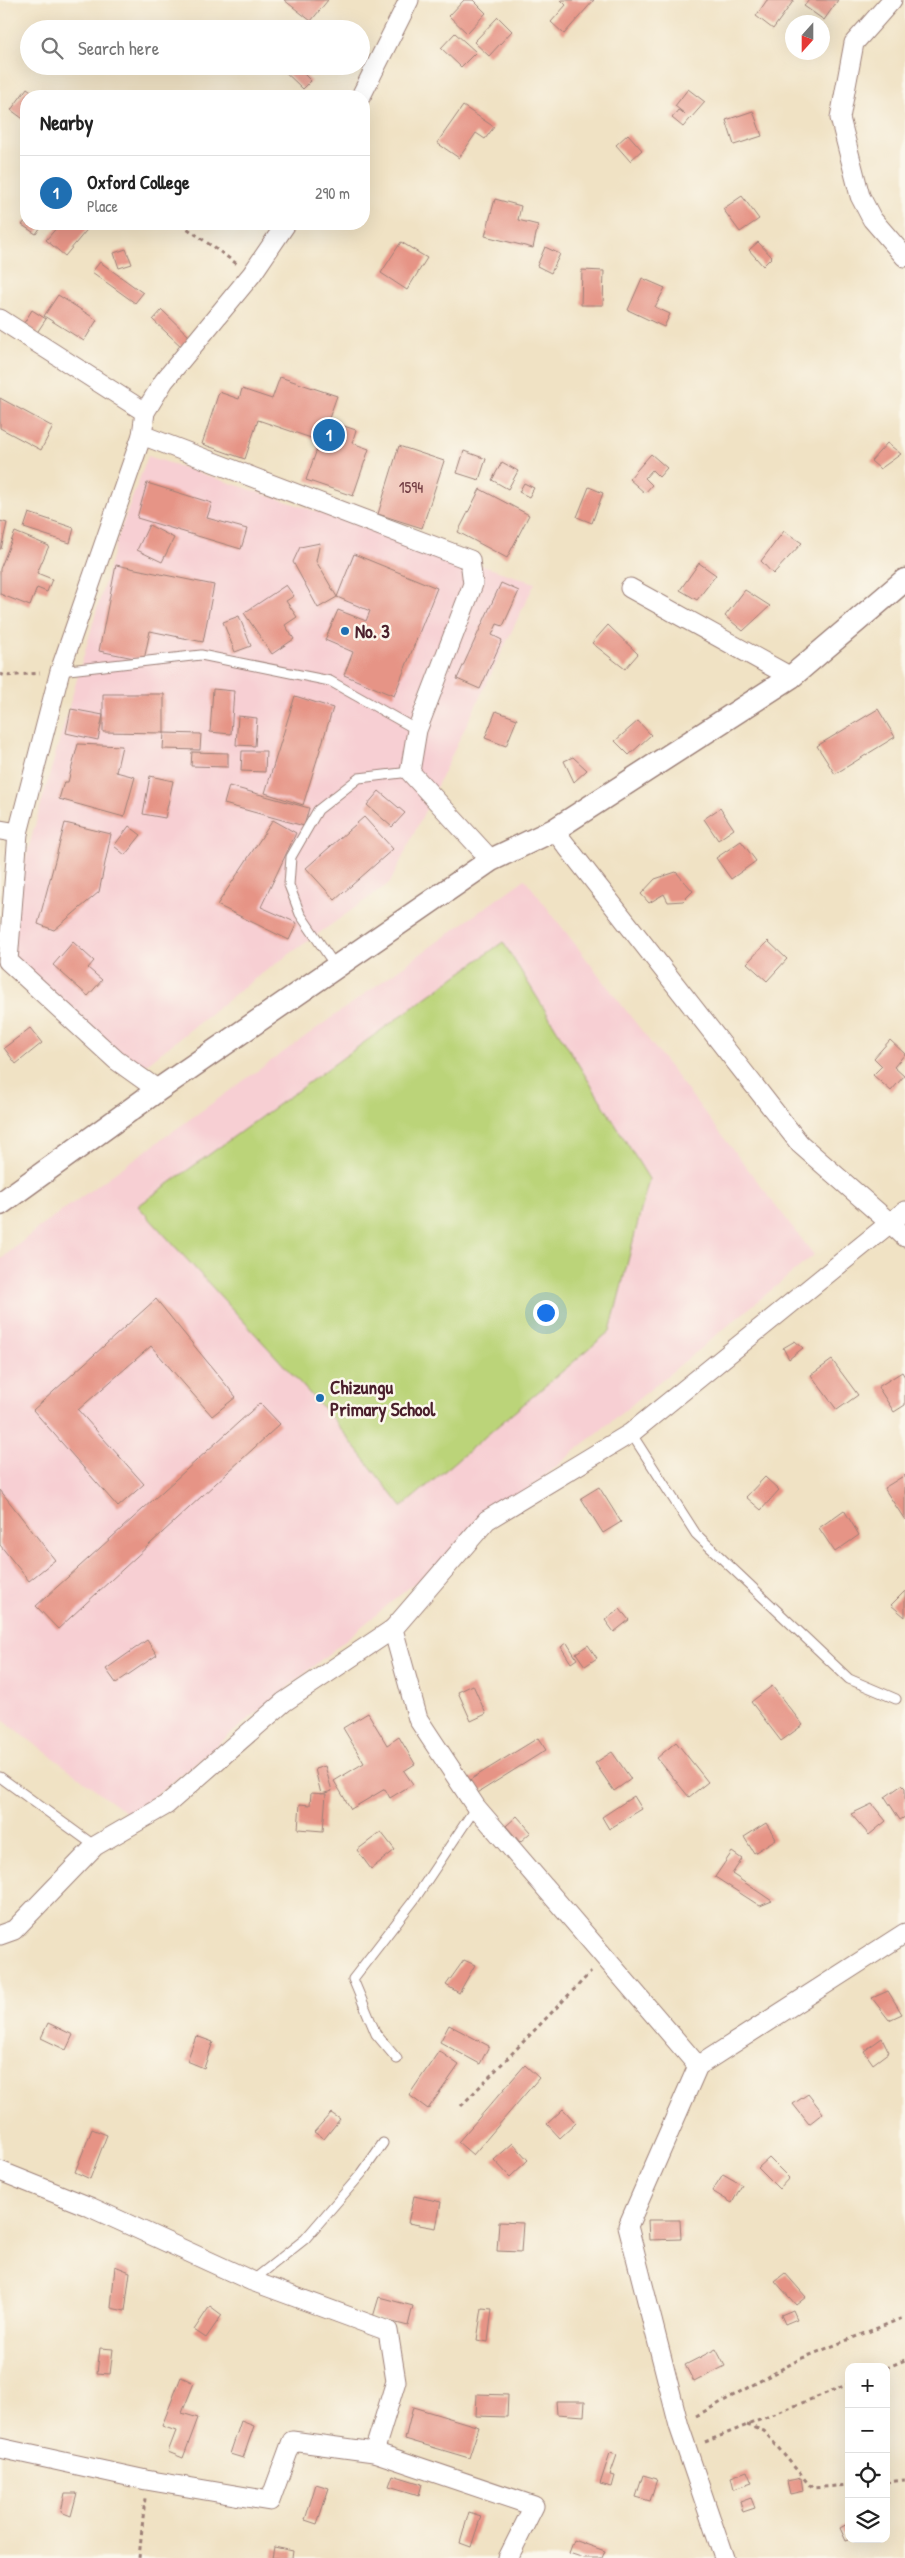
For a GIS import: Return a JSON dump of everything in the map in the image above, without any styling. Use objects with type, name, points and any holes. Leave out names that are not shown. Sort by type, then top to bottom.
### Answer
[{"type":"street","points":[[364,90],[409,0]]},
{"type":"street","points":[[892,0],[854,43],[840,118],[860,196],[872,219],[905,257]]},
{"type":"street","points":[[158,1090],[116,1060],[8,961],[9,831],[60,671],[142,435],[145,412],[164,381],[252,274],[282,230]]},
{"type":"street","points":[[0,319],[145,412]]},
{"type":"street","points":[[142,435],[470,560],[473,584],[417,730],[410,772],[491,860]]},
{"type":"street","points":[[0,1204],[158,1090],[491,860],[554,830],[791,677],[905,580]]},
{"type":"street","points":[[630,588],[791,677]]},
{"type":"street","points":[[554,830],[800,1144],[905,1237]]},
{"type":"street","points":[[0,1935],[14,1930],[95,1846],[166,1805],[284,1702],[393,1629],[487,1520],[631,1433],[905,1211]]},
{"type":"street","points":[[393,1629],[418,1719],[476,1807],[698,2066]]},
{"type":"street","points":[[724,2558],[679,2426],[628,2226],[698,2066],[905,1933]]},
{"type":"street","points":[[0,2172],[90,2207],[252,2281],[388,2331],[396,2381],[374,2452]]},
{"type":"street","points":[[0,2448],[146,2480],[270,2501],[292,2441],[374,2452],[534,2506],[508,2558]]},
{"type":"lane","points":[[60,671],[201,655],[330,681],[417,730]]},
{"type":"lane","points":[[336,967],[300,914],[289,885],[291,857],[318,810],[360,778],[410,772]]},
{"type":"lane","points":[[631,1433],[696,1534],[849,1679],[896,1699]]},
{"type":"lane","points":[[0,1778],[95,1846]]},
{"type":"lane","points":[[397,2059],[376,2034],[353,1979],[414,1900],[476,1807]]},
{"type":"lane","points":[[252,2281],[305,2239],[362,2173],[383,2143]]},
{"type":"path","points":[[190,230],[252,274]]},
{"type":"path","points":[[0,674],[6,676],[60,671]]},
{"type":"path","points":[[461,2106],[606,1957]]},
{"type":"path","points":[[679,2426],[800,2359],[905,2317]]},
{"type":"path","points":[[890,2366],[905,2360]]},
{"type":"path","points":[[688,2449],[845,2386]]},
{"type":"path","points":[[746,2425],[764,2431],[812,2488],[845,2485]]},
{"type":"path","points":[[139,2558],[146,2480]]},
{"type":"path","points":[[890,2482],[905,2480]]},
{"type":"shaded area","points":[[148,456],[535,583],[390,883],[253,980],[138,1071],[5,964],[9,916],[118,536]]},
{"type":"shaded area","name":"Chizungu Primary School","points":[[525,879],[814,1255],[131,1816],[0,1718],[0,1260],[38,1228]]},
{"type":"green space","points":[[503,942],[649,1179],[610,1331],[402,1507],[333,1419],[138,1206]]},
{"type":"building","points":[[284,0],[328,0],[312,20]]},
{"type":"building","points":[[464,0],[473,0],[486,13],[467,33],[449,16]]},
{"type":"building","points":[[561,0],[594,0],[564,34],[551,22],[566,5]]},
{"type":"building","points":[[767,0],[794,0],[773,29],[756,16]]},
{"type":"building","points":[[809,0],[838,0],[828,15],[817,15],[804,6]]},
{"type":"building","points":[[498,17],[512,31],[489,56],[474,42]]},
{"type":"building","points":[[455,33],[476,52],[461,67],[441,48]]},
{"type":"building","points":[[288,75],[305,75],[311,81],[303,89]]},
{"type":"building","points":[[688,89],[705,102],[683,127],[672,118],[678,110],[685,114],[675,106]]},
{"type":"building","points":[[20,98],[20,117],[11,110]]},
{"type":"building","points":[[463,106],[494,127],[485,139],[476,133],[459,158],[437,143]]},
{"type":"building","points":[[753,111],[762,136],[734,145],[726,120]]},
{"type":"building","points":[[628,134],[642,150],[630,161],[616,145]]},
{"type":"building","points":[[742,196],[759,219],[740,232],[723,209]]},
{"type":"building","points":[[495,199],[521,206],[518,220],[538,225],[533,248],[485,236]]},
{"type":"building","points":[[30,230],[39,230],[36,234]]},
{"type":"building","points":[[55,230],[87,230],[65,256],[46,240]]},
{"type":"building","points":[[401,242],[427,258],[407,290],[381,273]]},
{"type":"building","points":[[758,242],[772,257],[763,266],[749,250]]},
{"type":"building","points":[[545,247],[560,254],[551,273],[537,266]]},
{"type":"building","points":[[126,249],[132,264],[119,268],[114,253]]},
{"type":"building","points":[[100,262],[143,293],[135,303],[92,272]]},
{"type":"building","points":[[582,270],[604,271],[603,305],[581,305]]},
{"type":"building","points":[[642,278],[665,288],[655,307],[670,314],[664,327],[628,310]]},
{"type":"building","points":[[58,295],[97,320],[84,341],[44,316]]},
{"type":"building","points":[[32,310],[46,319],[36,334],[24,323]]},
{"type":"building","points":[[162,310],[192,339],[183,348],[153,320]]},
{"type":"building","points":[[280,377],[337,396],[328,421],[356,430],[352,443],[369,449],[353,496],[306,480],[320,441],[258,420],[245,459],[202,444],[219,392],[239,399],[242,389],[272,399]]},
{"type":"building","points":[[0,398],[53,427],[41,450],[0,428]]},
{"type":"building","points":[[887,443],[901,454],[880,469],[871,461]]},
{"type":"building","points":[[399,446],[444,461],[422,528],[378,514]]},
{"type":"building","points":[[464,451],[486,459],[479,480],[457,473]]},
{"type":"building","points":[[651,454],[667,468],[659,477],[652,470],[645,478],[652,485],[645,493],[629,479]]},
{"type":"building","points":[[502,462],[518,471],[508,489],[492,480]]},
{"type":"building","points":[[147,483],[212,503],[207,518],[247,529],[241,549],[137,518]]},
{"type":"building","points":[[524,483],[534,488],[529,497],[519,492]]},
{"type":"building","points":[[589,487],[603,493],[592,523],[577,517]]},
{"type":"building","points":[[480,489],[529,515],[507,558],[458,532]]},
{"type":"building","points":[[29,513],[74,528],[70,543],[24,528]]},
{"type":"building","points":[[0,521],[7,523],[1,549],[0,549]]},
{"type":"building","points":[[149,525],[174,538],[162,562],[137,550]]},
{"type":"building","points":[[784,531],[802,543],[773,574],[761,561]]},
{"type":"building","points":[[15,532],[49,546],[37,573],[52,579],[47,592],[37,588],[30,606],[0,594],[0,569]]},
{"type":"building","points":[[320,543],[316,561],[337,597],[318,608],[293,562],[300,547]]},
{"type":"building","points":[[354,554],[437,588],[394,696],[344,675],[353,652],[325,640],[338,610],[366,621],[370,611],[337,597]]},
{"type":"building","points":[[699,563],[716,575],[697,600],[680,590]]},
{"type":"building","points":[[116,565],[214,585],[203,642],[150,631],[144,660],[99,651]]},
{"type":"building","points":[[501,583],[519,591],[503,626],[497,624],[492,635],[502,640],[480,689],[457,679]]},
{"type":"building","points":[[286,585],[294,596],[286,601],[297,617],[285,625],[294,639],[272,654],[244,613]]},
{"type":"building","points":[[745,590],[770,606],[743,631],[725,616]]},
{"type":"building","points":[[239,616],[251,646],[235,652],[223,622]]},
{"type":"building","points":[[608,625],[638,654],[625,669],[592,643]]},
{"type":"building","points":[[213,689],[234,691],[231,734],[210,732]]},
{"type":"building","points":[[103,694],[164,694],[164,733],[103,732]]},
{"type":"building","points":[[295,696],[333,708],[303,805],[265,793]]},
{"type":"building","points":[[71,709],[103,715],[98,740],[66,733]]},
{"type":"building","points":[[878,709],[895,737],[835,774],[817,746]]},
{"type":"building","points":[[496,711],[517,719],[506,746],[485,738]]},
{"type":"building","points":[[238,716],[257,718],[255,746],[236,745]]},
{"type":"building","points":[[638,721],[651,735],[629,755],[615,741]]},
{"type":"building","points":[[164,733],[201,734],[200,750],[163,749]]},
{"type":"building","points":[[78,744],[122,746],[116,772],[135,777],[124,817],[59,799],[64,782],[68,782]]},
{"type":"building","points":[[242,751],[266,751],[265,772],[241,771]]},
{"type":"building","points":[[192,752],[228,753],[228,767],[191,766]]},
{"type":"building","points":[[573,757],[587,770],[574,782],[564,761]]},
{"type":"building","points":[[150,776],[173,781],[165,818],[143,814]]},
{"type":"building","points":[[229,786],[309,808],[304,826],[224,804]]},
{"type":"building","points":[[379,791],[405,813],[392,827],[367,805]]},
{"type":"building","points":[[720,808],[734,829],[718,840],[704,819]]},
{"type":"building","points":[[364,817],[393,849],[335,900],[306,868]]},
{"type":"building","points":[[273,820],[296,833],[261,907],[297,923],[289,940],[217,905]]},
{"type":"building","points":[[65,823],[111,834],[99,892],[54,930],[38,924]]},
{"type":"building","points":[[129,826],[141,835],[125,855],[114,846]]},
{"type":"building","points":[[741,841],[756,861],[731,879],[716,858]]},
{"type":"building","points":[[676,872],[693,891],[683,901],[668,902],[664,894],[649,903],[641,894],[655,879]]},
{"type":"building","points":[[768,941],[787,959],[767,981],[747,963]]},
{"type":"building","points":[[73,942],[94,961],[88,968],[102,980],[88,996],[53,965]]},
{"type":"building","points":[[30,1028],[42,1043],[16,1064],[4,1048]]},
{"type":"building","points":[[890,1040],[905,1054],[894,1067],[904,1076],[891,1091],[873,1075],[882,1066],[874,1058]]},
{"type":"building","points":[[156,1299],[236,1397],[212,1416],[151,1346],[78,1410],[144,1484],[118,1507],[33,1410]]},
{"type":"building","points":[[795,1341],[803,1348],[789,1359],[783,1348]]},
{"type":"building","points":[[832,1360],[858,1395],[837,1410],[811,1375]]},
{"type":"building","points":[[902,1372],[905,1377],[905,1405],[894,1412],[878,1387]]},
{"type":"building","name":"Chizungu Primary School","points":[[260,1403],[280,1424],[58,1629],[36,1606]]},
{"type":"building","points":[[905,1475],[905,1520],[884,1488]]},
{"type":"building","points":[[765,1477],[779,1490],[761,1510],[746,1497]]},
{"type":"building","points":[[599,1487],[621,1522],[603,1533],[581,1498]]},
{"type":"building","points":[[0,1490],[55,1560],[29,1581],[0,1545]]},
{"type":"building","points":[[844,1510],[859,1535],[835,1552],[819,1528]]},
{"type":"building","points":[[905,1591],[905,1617],[891,1605]]},
{"type":"building","points":[[620,1609],[629,1620],[614,1632],[605,1620]]},
{"type":"building","points":[[147,1640],[157,1655],[116,1683],[106,1669]]},
{"type":"building","points":[[567,1643],[577,1659],[571,1663],[561,1647]]},
{"type":"building","points":[[588,1645],[597,1658],[585,1666],[576,1653]]},
{"type":"building","points":[[473,1685],[486,1714],[471,1721],[458,1692]]},
{"type":"building","points":[[772,1686],[803,1725],[781,1741],[751,1702]]},
{"type":"building","points":[[368,1713],[387,1745],[399,1737],[415,1764],[404,1771],[413,1784],[390,1798],[385,1789],[351,1809],[334,1781],[364,1763],[343,1728]]},
{"type":"building","points":[[538,1738],[546,1750],[476,1794],[468,1781]]},
{"type":"building","points":[[676,1742],[708,1782],[689,1797],[657,1758]]},
{"type":"building","points":[[612,1752],[631,1779],[614,1791],[595,1763]]},
{"type":"building","points":[[325,1766],[332,1791],[321,1794],[315,1769]]},
{"type":"building","points":[[902,1785],[905,1788],[905,1817],[900,1820],[885,1797]]},
{"type":"building","points":[[311,1793],[326,1794],[323,1831],[298,1829],[300,1804],[310,1805]]},
{"type":"building","points":[[634,1796],[642,1809],[609,1829],[602,1817]]},
{"type":"building","points":[[872,1804],[886,1821],[869,1835],[851,1814]]},
{"type":"building","points":[[517,1816],[531,1832],[520,1842],[506,1826]]},
{"type":"building","points":[[766,1823],[776,1839],[754,1853],[744,1837]]},
{"type":"building","points":[[381,1832],[395,1850],[371,1869],[357,1850]]},
{"type":"building","points":[[732,1852],[742,1859],[732,1874],[772,1901],[760,1906],[715,1877]]},
{"type":"building","points":[[464,1960],[475,1965],[459,1993],[446,1985]]},
{"type":"building","points":[[888,1991],[902,2014],[889,2020],[872,1998]]},
{"type":"building","points":[[48,2023],[73,2035],[66,2050],[41,2038]]},
{"type":"building","points":[[449,2025],[489,2046],[480,2064],[440,2042]]},
{"type":"building","points":[[196,2036],[213,2042],[204,2068],[187,2061]]},
{"type":"building","points":[[882,2038],[889,2052],[873,2064],[864,2051]]},
{"type":"building","points":[[439,2051],[459,2065],[428,2109],[409,2095]]},
{"type":"building","points":[[525,2065],[539,2078],[473,2155],[458,2142]]},
{"type":"building","points":[[808,2094],[823,2113],[809,2124],[793,2104]]},
{"type":"building","points":[[563,2109],[576,2123],[560,2138],[547,2124]]},
{"type":"building","points":[[331,2113],[340,2119],[324,2139],[314,2132]]},
{"type":"building","points":[[92,2129],[107,2135],[90,2179],[75,2172]]},
{"type":"building","points":[[513,2143],[528,2160],[510,2177],[494,2160]]},
{"type":"building","points":[[769,2158],[789,2178],[779,2189],[758,2168]]},
{"type":"building","points":[[723,2174],[742,2185],[732,2203],[712,2191]]},
{"type":"building","points":[[414,2196],[441,2202],[436,2228],[408,2223]]},
{"type":"building","points":[[648,2220],[680,2220],[681,2239],[649,2240]]},
{"type":"building","points":[[499,2222],[523,2223],[521,2252],[497,2251]]},
{"type":"building","points":[[115,2266],[130,2272],[125,2311],[111,2308]]},
{"type":"building","points":[[785,2273],[806,2297],[796,2305],[775,2281]]},
{"type":"building","points":[[379,2297],[413,2306],[408,2326],[373,2317]]},
{"type":"building","points":[[210,2306],[222,2315],[206,2338],[194,2330]]},
{"type":"building","points":[[482,2308],[492,2309],[488,2342],[477,2340]]},
{"type":"building","points":[[793,2310],[797,2319],[785,2324],[781,2315]]},
{"type":"building","points":[[100,2348],[113,2349],[110,2374],[97,2373]]},
{"type":"building","points":[[716,2349],[725,2366],[694,2382],[685,2365]]},
{"type":"building","points":[[181,2377],[194,2383],[182,2413],[198,2418],[183,2458],[168,2452],[176,2431],[162,2426]]},
{"type":"building","points":[[477,2394],[508,2395],[507,2417],[476,2416]]},
{"type":"building","points":[[556,2401],[585,2401],[584,2416],[557,2414]]},
{"type":"building","points":[[413,2407],[479,2427],[469,2458],[405,2439]]},
{"type":"building","points":[[241,2421],[254,2426],[243,2458],[230,2454]]},
{"type":"building","points":[[610,2453],[617,2455],[610,2475],[615,2476],[612,2487],[600,2484]]},
{"type":"building","points":[[747,2471],[752,2483],[734,2489],[731,2477]]},
{"type":"building","points":[[393,2475],[422,2484],[419,2495],[389,2486]]},
{"type":"building","points":[[643,2475],[657,2479],[650,2501],[636,2497]]},
{"type":"building","points":[[801,2478],[803,2491],[790,2494],[787,2481]]},
{"type":"building","points":[[316,2484],[329,2488],[317,2524],[305,2520]]},
{"type":"building","points":[[65,2493],[77,2493],[71,2516],[61,2512]]},
{"type":"building","points":[[751,2498],[755,2508],[743,2512],[740,2502]]},
{"type":"building","points":[[469,2512],[481,2516],[471,2547],[460,2543]]},
{"type":"building","points":[[845,2525],[845,2539],[840,2528]]},
{"type":"building","points":[[574,2540],[605,2551],[602,2558],[584,2558],[569,2553]]},
{"type":"building","points":[[274,2547],[293,2551],[292,2558],[272,2558]]},
{"type":"place","name":"Oxford College","points":[[329,435]]},
{"type":"place","name":"No. 3","points":[[345,631]]},
{"type":"place","name":"Chizungu Primary School","points":[[320,1398]]}]
